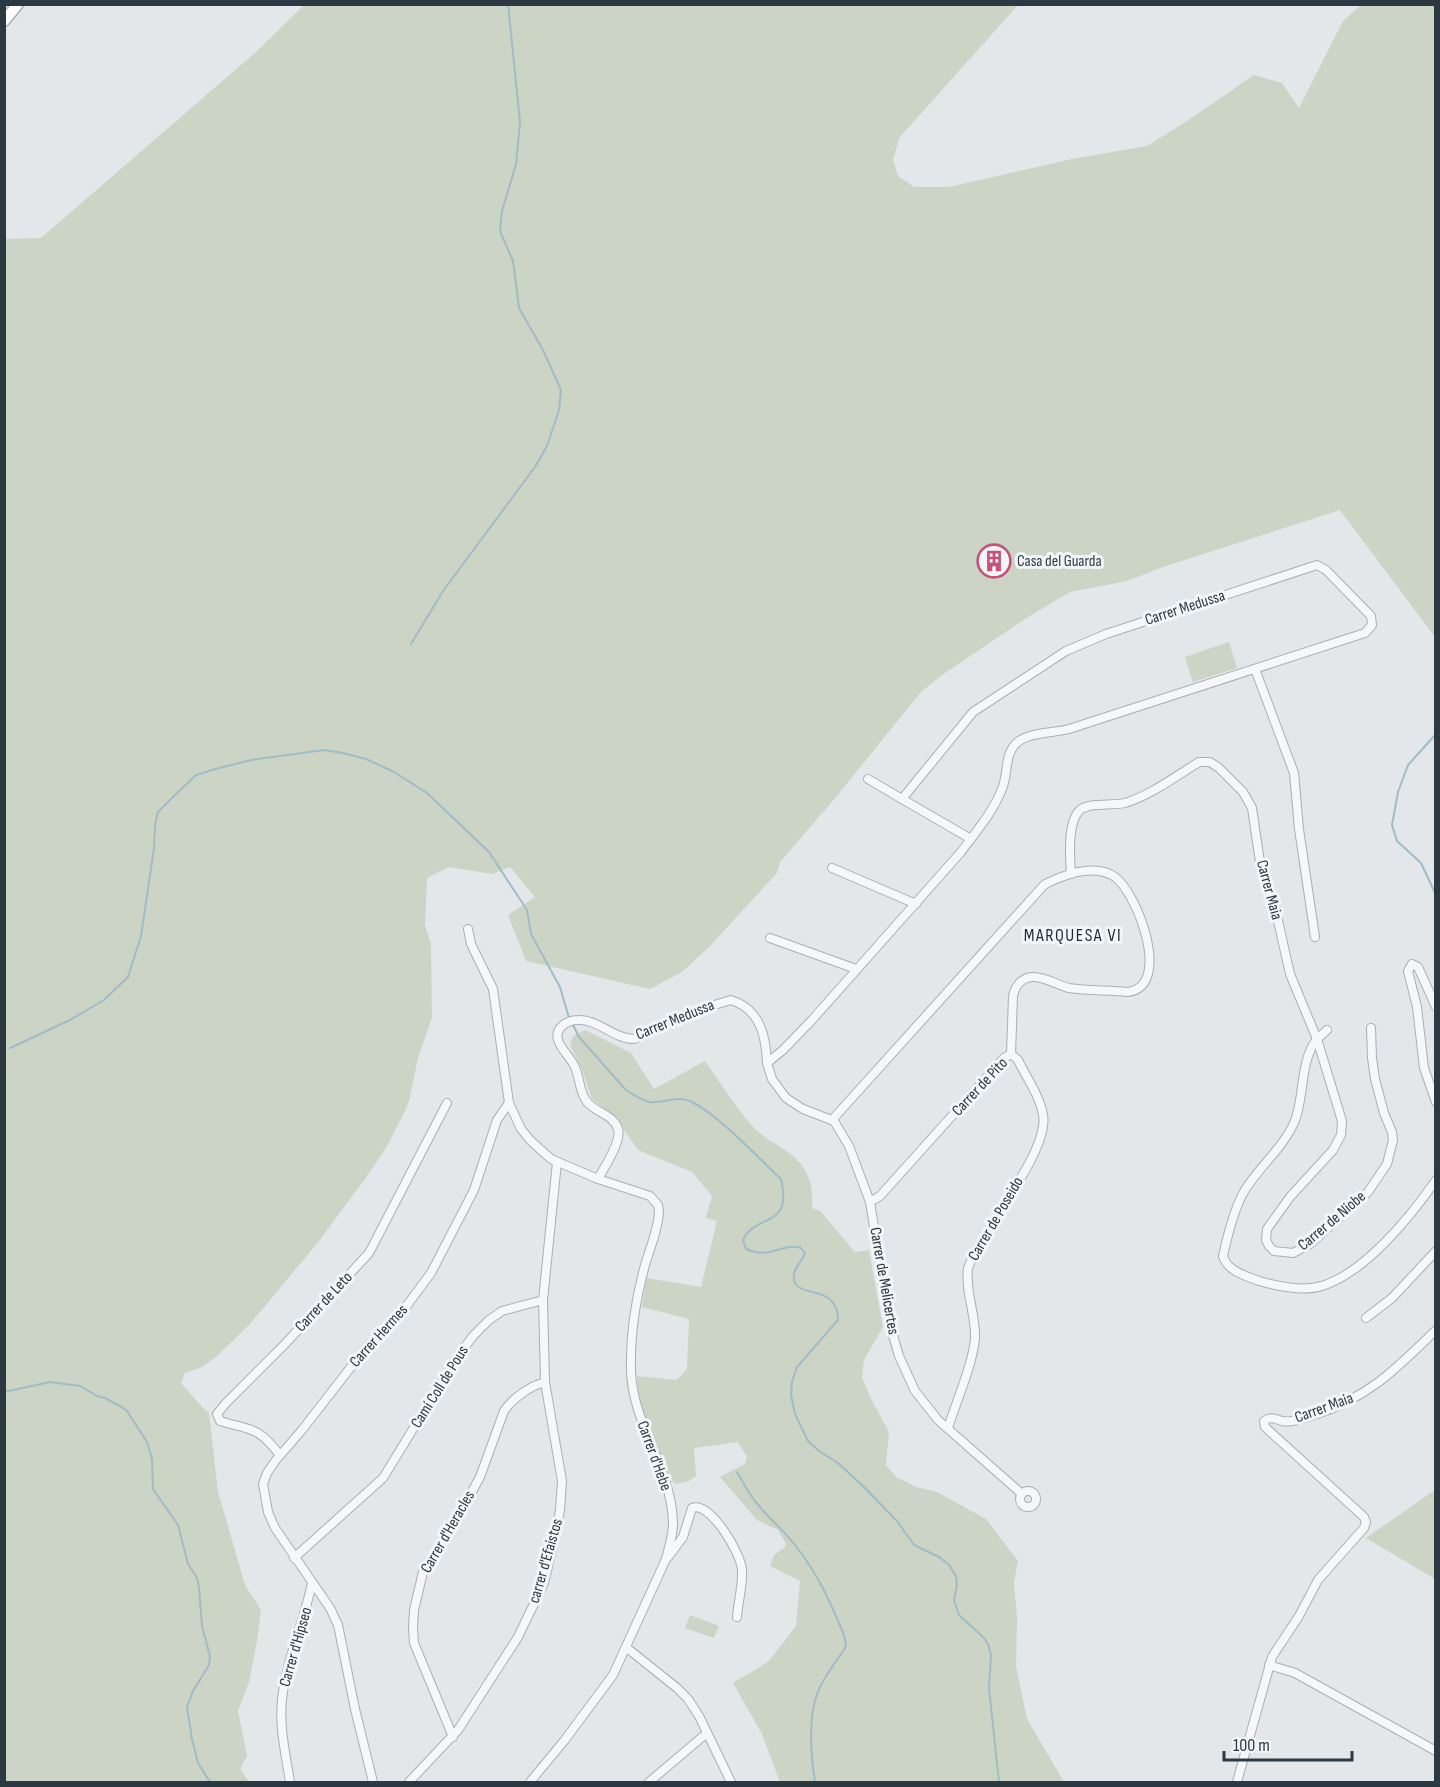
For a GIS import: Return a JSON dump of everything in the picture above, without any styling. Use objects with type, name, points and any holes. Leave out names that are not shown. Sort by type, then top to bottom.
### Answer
[{"type":"main road","points":[[4,21],[18,4]]},
{"type":"street","name":"Carrer Medussa","points":[[767,1063],[805,1028],[950,866],[1002,790],[1011,751],[1023,739],[1069,729],[1365,633],[1372,625],[1372,619],[1326,570],[1317,565],[1090,640],[1066,651],[973,712],[902,799]]},
{"type":"street","points":[[1255,669],[1294,772],[1299,829],[1315,937]]},
{"type":"street","name":"Carrer Maia","points":[[1071,874],[1072,829],[1076,815],[1081,809],[1087,806],[1113,805],[1131,801],[1199,762],[1206,761],[1214,764],[1239,787],[1252,808],[1261,869],[1275,909],[1290,974],[1317,1039]]},
{"type":"street","points":[[868,779],[970,839]]},
{"type":"street","points":[[832,868],[916,904]]},
{"type":"street","name":"Carrer de Pito","points":[[870,1202],[880,1196],[1004,1058],[1011,1054],[1013,996],[1018,984],[1030,977],[1037,977],[1072,988],[1131,991],[1144,982],[1149,971],[1149,957],[1136,904],[1127,890],[1115,878],[1102,872],[1083,871],[1071,874]]},
{"type":"street","points":[[767,1063],[772,1079],[786,1098],[803,1109],[832,1120],[1041,889],[1048,882],[1071,874]]},
{"type":"street","points":[[468,928],[471,944],[493,989],[509,1103],[527,1137],[540,1150],[557,1161],[543,1300]]},
{"type":"street","points":[[770,938],[856,969]]},
{"type":"street","points":[[1436,1007],[1418,967],[1412,964],[1408,970],[1417,1007],[1424,1068],[1436,1102]]},
{"type":"street","name":"Carrer Medussa","points":[[598,1179],[618,1141],[618,1129],[613,1121],[587,1102],[583,1095],[574,1063],[558,1041],[558,1030],[566,1023],[576,1020],[586,1021],[622,1037],[634,1039],[711,1006],[731,1000],[744,1006],[760,1023],[766,1040],[767,1063]]},
{"type":"street","name":"Carrer de Niobe","points":[[1317,1039],[1342,1121],[1341,1136],[1333,1150],[1290,1197],[1267,1229],[1266,1240],[1269,1246],[1274,1251],[1283,1253],[1301,1250],[1328,1229],[1368,1192],[1387,1164],[1393,1140],[1375,1079],[1371,1028]]},
{"type":"street","points":[[1327,1030],[1317,1039],[1310,1053],[1293,1126],[1240,1199],[1224,1251],[1225,1263],[1243,1274],[1275,1284],[1308,1288],[1323,1285],[1350,1271],[1394,1234],[1436,1180]]},
{"type":"street","name":"Carrer de Poseido","points":[[948,1428],[974,1345],[975,1330],[968,1281],[969,1268],[1037,1145],[1043,1128],[1041,1108],[1018,1060],[1011,1054]]},
{"type":"street","name":"Carrer de Leto","points":[[280,1455],[260,1432],[218,1420],[217,1414],[369,1253],[447,1103]]},
{"type":"street","name":"Carrer Hermes","points":[[294,1557],[271,1520],[264,1491],[267,1473],[365,1349],[405,1308],[426,1280],[441,1256],[474,1190],[497,1120],[509,1103]]},
{"type":"street","name":"Carrer de Melicertes","points":[[832,1120],[849,1146],[870,1202],[887,1310],[899,1356],[910,1382],[934,1416],[1022,1494]]},
{"type":"street","name":"Carrer d'Hebe","points":[[530,1782],[603,1690],[627,1648],[666,1559],[672,1534],[671,1510],[663,1474],[639,1417],[631,1371],[637,1302],[659,1217],[659,1208],[650,1196],[598,1179],[557,1161]]},
{"type":"street","points":[[1366,1318],[1392,1298],[1436,1251]]},
{"type":"street","name":"carrer d'Efaistos","points":[[409,1782],[453,1737],[527,1621],[544,1582],[558,1522],[562,1487],[545,1382],[543,1300]]},
{"type":"street","name":"Camí Coll de Pous","points":[[294,1557],[383,1478],[456,1359],[473,1336],[502,1311],[543,1300]]},
{"type":"street","name":"Carrer Maia","points":[[1269,1665],[1277,1648],[1303,1610],[1318,1580],[1364,1528],[1366,1522],[1364,1517],[1336,1490],[1265,1427],[1264,1420],[1272,1418],[1290,1421],[1305,1417],[1364,1393],[1393,1372],[1436,1330]]},
{"type":"street","name":"Carrer d'Heracles","points":[[453,1737],[413,1638],[414,1610],[420,1579],[480,1477],[504,1411],[529,1389],[545,1382]]},
{"type":"street","points":[[666,1559],[683,1537],[692,1508],[696,1506],[703,1508],[716,1520],[741,1562],[736,1617]]},
{"type":"street","points":[[294,1557],[330,1608],[338,1625],[373,1782]]},
{"type":"street","name":"Carrer d'Hipseo","points":[[290,1782],[281,1701],[312,1583]]},
{"type":"street","points":[[627,1648],[688,1699],[731,1782]]},
{"type":"street","points":[[1237,1782],[1269,1665],[1295,1673],[1436,1751]]},
{"type":"street","points":[[649,1782],[707,1733]]},
{"type":"green space","points":[[304,5],[1018,5],[899,138],[893,160],[898,176],[914,187],[949,187],[1072,159],[1147,146],[1254,75],[1282,83],[1299,108],[1343,21],[1361,5],[1435,5],[1435,637],[1340,510],[1163,567],[1127,581],[1070,592],[1028,617],[942,675],[921,692],[780,862],[777,873],[709,947],[682,972],[650,989],[526,961],[508,915],[535,897],[510,867],[492,874],[449,867],[427,878],[425,925],[431,944],[432,1018],[418,1058],[409,1101],[404,1113],[386,1148],[319,1241],[249,1325],[217,1356],[202,1367],[185,1373],[181,1383],[209,1413],[218,1492],[245,1585],[261,1610],[249,1682],[238,1711],[247,1756],[240,1769],[249,1782],[5,1782],[5,239],[41,238],[256,52]]},
{"type":"green space","points":[[1229,642],[1237,668],[1193,682],[1185,657]]},
{"type":"green space","points":[[585,1030],[631,1053],[654,1089],[705,1061],[754,1128],[794,1157],[805,1170],[811,1187],[812,1208],[820,1211],[855,1252],[869,1250],[883,1327],[864,1360],[862,1377],[889,1432],[886,1465],[896,1477],[916,1487],[937,1492],[986,1519],[1018,1561],[1014,1582],[1017,1617],[1016,1666],[1027,1719],[1064,1782],[780,1782],[762,1734],[733,1683],[768,1662],[796,1626],[800,1581],[770,1566],[774,1555],[786,1544],[778,1530],[757,1520],[720,1477],[745,1464],[747,1457],[738,1442],[694,1448],[696,1476],[689,1481],[676,1484],[671,1480],[649,1429],[638,1390],[637,1376],[677,1380],[687,1369],[689,1319],[642,1307],[646,1278],[701,1287],[717,1221],[706,1218],[712,1196],[692,1172],[638,1150],[616,1118],[592,1099],[581,1067],[570,1045],[573,1036]]},
{"type":"green space","points":[[1435,1490],[1435,1579],[1366,1538]]},
{"type":"green space","points":[[690,1615],[719,1626],[714,1638],[685,1628]]},
{"type":"waterway","points":[[411,644],[443,591],[535,467],[547,446],[559,410],[561,390],[543,350],[519,308],[513,261],[500,231],[502,211],[516,164],[520,122],[508,4]]},
{"type":"waterway","points":[[1436,734],[1408,765],[1398,792],[1392,825],[1397,841],[1421,863],[1436,895]]},
{"type":"waterway","points":[[10,1048],[70,1020],[104,1000],[128,977],[141,936],[158,812],[196,775],[251,760],[324,750],[366,759],[394,772],[427,793],[489,852],[527,910],[531,934],[560,987],[569,1018]]},
{"type":"waterway","points":[[572,1023],[579,1037],[625,1089],[649,1102],[685,1099],[701,1107],[725,1126],[781,1179],[782,1206],[778,1213],[749,1231],[743,1240],[746,1249],[763,1253],[788,1247],[801,1248],[805,1253],[795,1271],[795,1282],[799,1287],[831,1300],[836,1308],[838,1320],[797,1367],[791,1395],[795,1414],[808,1441],[838,1463],[865,1488],[897,1521],[914,1545],[939,1557],[949,1565],[956,1576],[954,1600],[959,1615],[984,1638],[991,1655],[989,1688],[999,1782]]},
{"type":"waterway","points":[[4,1392],[50,1382],[80,1386],[127,1411],[147,1442],[152,1459],[153,1489],[178,1525],[188,1564],[197,1578],[199,1588],[202,1626],[210,1656],[209,1665],[193,1691],[187,1707],[198,1763],[210,1782]]},
{"type":"waterway","points":[[737,1472],[753,1499],[794,1543],[812,1569],[844,1635],[846,1645],[844,1650],[822,1682],[812,1714],[812,1761],[815,1782]]},
{"type":"place","name":"Casa del Guarda","points":[[994,561]]},
{"type":"district","name":"MARQUESA VI","points":[[1073,935]]}]
